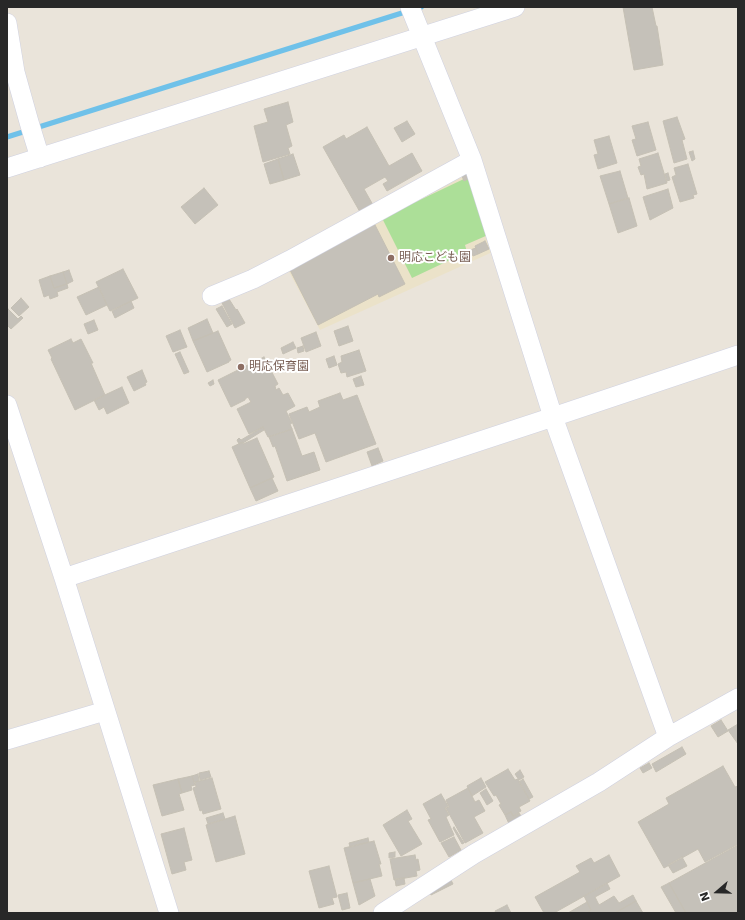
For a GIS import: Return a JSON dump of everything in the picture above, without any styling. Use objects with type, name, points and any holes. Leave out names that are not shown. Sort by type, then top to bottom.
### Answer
[{"type":"street","points":[[7,168],[516,7]]},
{"type":"street","points":[[412,11],[472,160],[553,417],[668,737]]},
{"type":"street","points":[[7,23],[15,72],[28,122],[40,158]]},
{"type":"street","points":[[212,296],[253,279],[290,260],[472,160]]},
{"type":"street","points":[[64,578],[738,355]]},
{"type":"street","points":[[7,405],[64,578],[169,913]]},
{"type":"street","points":[[383,913],[474,854],[599,782],[668,737],[738,698]]},
{"type":"street","points":[[7,740],[105,711]]},
{"type":"shaded area","name":"明応こども園","points":[[471,172],[497,250],[320,330],[286,266]]},
{"type":"green space","points":[[468,177],[488,235],[465,245],[467,252],[412,278],[382,218]]},
{"type":"building","points":[[623,7],[652,7],[657,26],[663,65],[634,70]]},
{"type":"building","points":[[288,102],[293,122],[286,125],[292,146],[288,148],[290,154],[263,162],[254,126],[268,122],[264,109]]},
{"type":"building","points":[[677,117],[685,139],[682,140],[687,159],[674,163],[663,121]]},
{"type":"building","points":[[407,121],[415,134],[402,142],[394,128]]},
{"type":"building","points":[[648,122],[656,150],[637,156],[632,140],[636,139],[632,126]]},
{"type":"building","points":[[367,127],[389,166],[412,153],[422,171],[387,191],[383,184],[388,181],[385,177],[364,189],[373,205],[360,212],[323,147],[344,135],[346,139]]},
{"type":"building","points":[[609,136],[617,163],[598,169],[594,155],[598,154],[594,140]]},
{"type":"building","points":[[693,151],[695,159],[692,161],[689,152]]},
{"type":"building","points":[[658,153],[667,183],[647,189],[644,174],[641,175],[638,167],[641,166],[639,159]]},
{"type":"building","points":[[293,154],[300,175],[284,180],[278,159]]},
{"type":"building","points":[[278,159],[284,180],[270,184],[264,164]]},
{"type":"building","points":[[688,164],[697,194],[693,195],[694,198],[680,202],[672,177],[676,175],[674,168]]},
{"type":"building","points":[[620,171],[628,198],[609,204],[600,176]]},
{"type":"building","points":[[668,173],[670,180],[667,181],[665,174]]},
{"type":"building","points":[[466,174],[468,179],[464,181],[462,176]]},
{"type":"building","points":[[204,188],[218,205],[195,224],[181,207]]},
{"type":"building","points":[[668,189],[673,208],[650,220],[643,197]]},
{"type":"building","points":[[629,198],[637,226],[618,233],[609,204]]},
{"type":"building","points":[[374,223],[405,284],[379,297],[378,294],[318,325],[289,268]]},
{"type":"building","points":[[485,241],[489,249],[478,254],[475,246]]},
{"type":"building","points":[[476,248],[478,254],[473,256],[470,250]]},
{"type":"building","points":[[123,269],[138,298],[110,311],[96,282]]},
{"type":"building","points":[[69,270],[73,281],[67,284],[63,272]]},
{"type":"building","points":[[63,272],[67,284],[54,288],[50,276]]},
{"type":"building","points":[[50,276],[54,288],[67,284],[68,288],[57,292],[58,296],[50,299],[49,295],[44,297],[39,280]]},
{"type":"building","points":[[99,287],[107,305],[86,315],[77,297]]},
{"type":"building","points":[[21,298],[29,307],[19,316],[11,308]]},
{"type":"building","points":[[229,299],[245,323],[235,328],[222,303]]},
{"type":"building","points":[[131,301],[134,308],[115,318],[112,311]]},
{"type":"building","points":[[222,306],[232,324],[227,327],[216,309]]},
{"type":"building","points":[[8,309],[18,319],[21,316],[23,318],[11,329],[7,325]]},
{"type":"building","points":[[207,319],[213,333],[193,341],[188,328]]},
{"type":"building","points":[[94,320],[98,330],[88,334],[84,324]]},
{"type":"building","points":[[348,326],[353,341],[339,346],[334,331]]},
{"type":"building","points":[[180,330],[187,347],[173,352],[166,336]]},
{"type":"building","points":[[218,331],[231,360],[207,372],[193,341]]},
{"type":"building","points":[[316,332],[321,346],[306,352],[301,338]]},
{"type":"building","points":[[71,339],[73,343],[81,339],[93,363],[91,363],[105,395],[75,410],[48,350]]},
{"type":"building","points":[[293,342],[296,348],[283,354],[281,348]]},
{"type":"building","points":[[303,346],[304,351],[298,353],[297,348]]},
{"type":"building","points":[[359,350],[366,371],[347,377],[346,372],[341,373],[338,364],[342,362],[341,356]]},
{"type":"building","points":[[180,352],[189,372],[184,374],[175,354]]},
{"type":"building","points":[[334,356],[337,365],[329,368],[326,359]]},
{"type":"building","points":[[264,357],[278,384],[275,386],[276,390],[279,388],[283,395],[288,393],[295,406],[286,411],[292,423],[290,424],[292,429],[268,437],[263,427],[249,434],[237,409],[251,402],[248,397],[231,407],[218,380]]},
{"type":"building","points":[[142,370],[147,382],[145,383],[146,385],[134,391],[127,377]]},
{"type":"building","points":[[361,376],[364,385],[356,387],[353,379]]},
{"type":"building","points":[[213,380],[214,384],[210,386],[208,383]]},
{"type":"building","points":[[122,387],[129,403],[107,414],[104,407],[99,410],[94,400]]},
{"type":"building","points":[[340,393],[343,400],[357,395],[376,444],[326,462],[315,433],[299,439],[289,414],[307,407],[309,412],[320,407],[318,401]]},
{"type":"building","points":[[263,427],[264,430],[239,444],[237,440],[239,438],[241,440]]},
{"type":"building","points":[[292,429],[302,456],[314,452],[320,470],[287,481],[275,446],[273,447],[269,437]]},
{"type":"building","points":[[257,438],[274,477],[250,488],[232,447]]},
{"type":"building","points":[[378,448],[383,461],[372,466],[367,452]]},
{"type":"building","points":[[272,478],[278,491],[256,501],[250,488]]},
{"type":"building","points":[[721,720],[728,731],[718,737],[711,726]]},
{"type":"building","points":[[738,724],[738,744],[728,730]]},
{"type":"building","points":[[682,747],[686,754],[656,772],[652,764]]},
{"type":"building","points":[[649,763],[652,768],[643,773],[640,768]]},
{"type":"building","points":[[723,766],[735,787],[738,786],[738,844],[705,862],[698,849],[664,868],[638,822],[669,804],[666,798]]},
{"type":"building","points":[[508,769],[515,780],[518,779],[530,801],[519,807],[521,811],[513,816],[511,812],[505,815],[499,805],[501,804],[496,795],[494,796],[485,782]]},
{"type":"building","points":[[520,770],[524,777],[519,780],[515,774]]},
{"type":"building","points":[[209,771],[211,777],[200,780],[199,773]]},
{"type":"building","points":[[198,774],[199,781],[194,782],[192,776]]},
{"type":"building","points":[[192,776],[195,785],[191,786],[192,790],[182,793],[178,779]]},
{"type":"building","points":[[212,778],[221,809],[203,814],[202,810],[200,811],[193,788],[196,787],[195,782]]},
{"type":"building","points":[[481,778],[486,787],[472,796],[467,786]]},
{"type":"building","points":[[178,779],[182,793],[179,794],[184,810],[162,816],[153,785]]},
{"type":"building","points":[[523,779],[533,797],[529,799],[519,782]]},
{"type":"building","points":[[468,788],[475,802],[479,800],[485,811],[474,817],[483,833],[465,843],[446,808],[449,807],[446,800]]},
{"type":"building","points":[[486,789],[493,801],[487,805],[480,793]]},
{"type":"building","points":[[441,794],[448,806],[445,808],[449,815],[446,817],[454,835],[440,842],[428,820],[431,819],[423,804]]},
{"type":"building","points":[[407,810],[412,819],[408,821],[422,844],[401,856],[383,825]]},
{"type":"building","points":[[511,812],[513,816],[519,813],[523,819],[510,826],[505,815]]},
{"type":"building","points":[[223,813],[225,819],[208,824],[206,818]]},
{"type":"building","points":[[235,816],[245,854],[216,862],[206,825]]},
{"type":"building","points":[[454,827],[464,843],[462,844],[453,828]]},
{"type":"building","points":[[184,828],[192,860],[184,862],[186,870],[172,874],[161,834]]},
{"type":"building","points":[[454,837],[461,850],[449,857],[441,843]]},
{"type":"building","points":[[368,838],[369,842],[350,847],[349,843]]},
{"type":"building","points":[[374,841],[381,864],[379,864],[382,876],[353,883],[344,848]]},
{"type":"building","points":[[738,845],[738,913],[686,913],[669,883]]},
{"type":"building","points":[[395,852],[395,857],[389,858],[389,853]]},
{"type":"building","points":[[415,855],[416,860],[418,859],[420,870],[416,871],[417,876],[394,880],[390,859]]},
{"type":"building","points":[[609,855],[620,876],[554,913],[544,913],[535,897],[580,872],[576,866],[591,858],[594,863]]},
{"type":"building","points":[[682,857],[687,866],[673,873],[668,865]]},
{"type":"building","points":[[329,866],[337,897],[332,898],[334,904],[319,908],[309,871]]},
{"type":"building","points":[[404,878],[405,884],[396,886],[395,879]]},
{"type":"building","points":[[450,878],[453,884],[431,895],[428,890]]},
{"type":"building","points":[[370,879],[375,896],[359,905],[353,883]]},
{"type":"building","points":[[607,883],[610,889],[595,897],[599,905],[614,896],[619,903],[633,895],[636,901],[615,913],[587,913],[591,910],[584,896]]},
{"type":"building","points":[[669,883],[686,913],[676,913],[661,887]]},
{"type":"building","points":[[347,893],[350,908],[342,910],[338,895]]},
{"type":"building","points":[[636,901],[643,913],[615,913]]},
{"type":"building","points":[[587,902],[591,910],[587,913],[568,913]]},
{"type":"building","points":[[507,905],[511,913],[496,913],[495,911]]},
{"type":"waterway","points":[[7,137],[421,7]]},
{"type":"place","name":"明応こども園","points":[[391,258]]},
{"type":"place","name":"明応保育園","points":[[241,367]]}]
